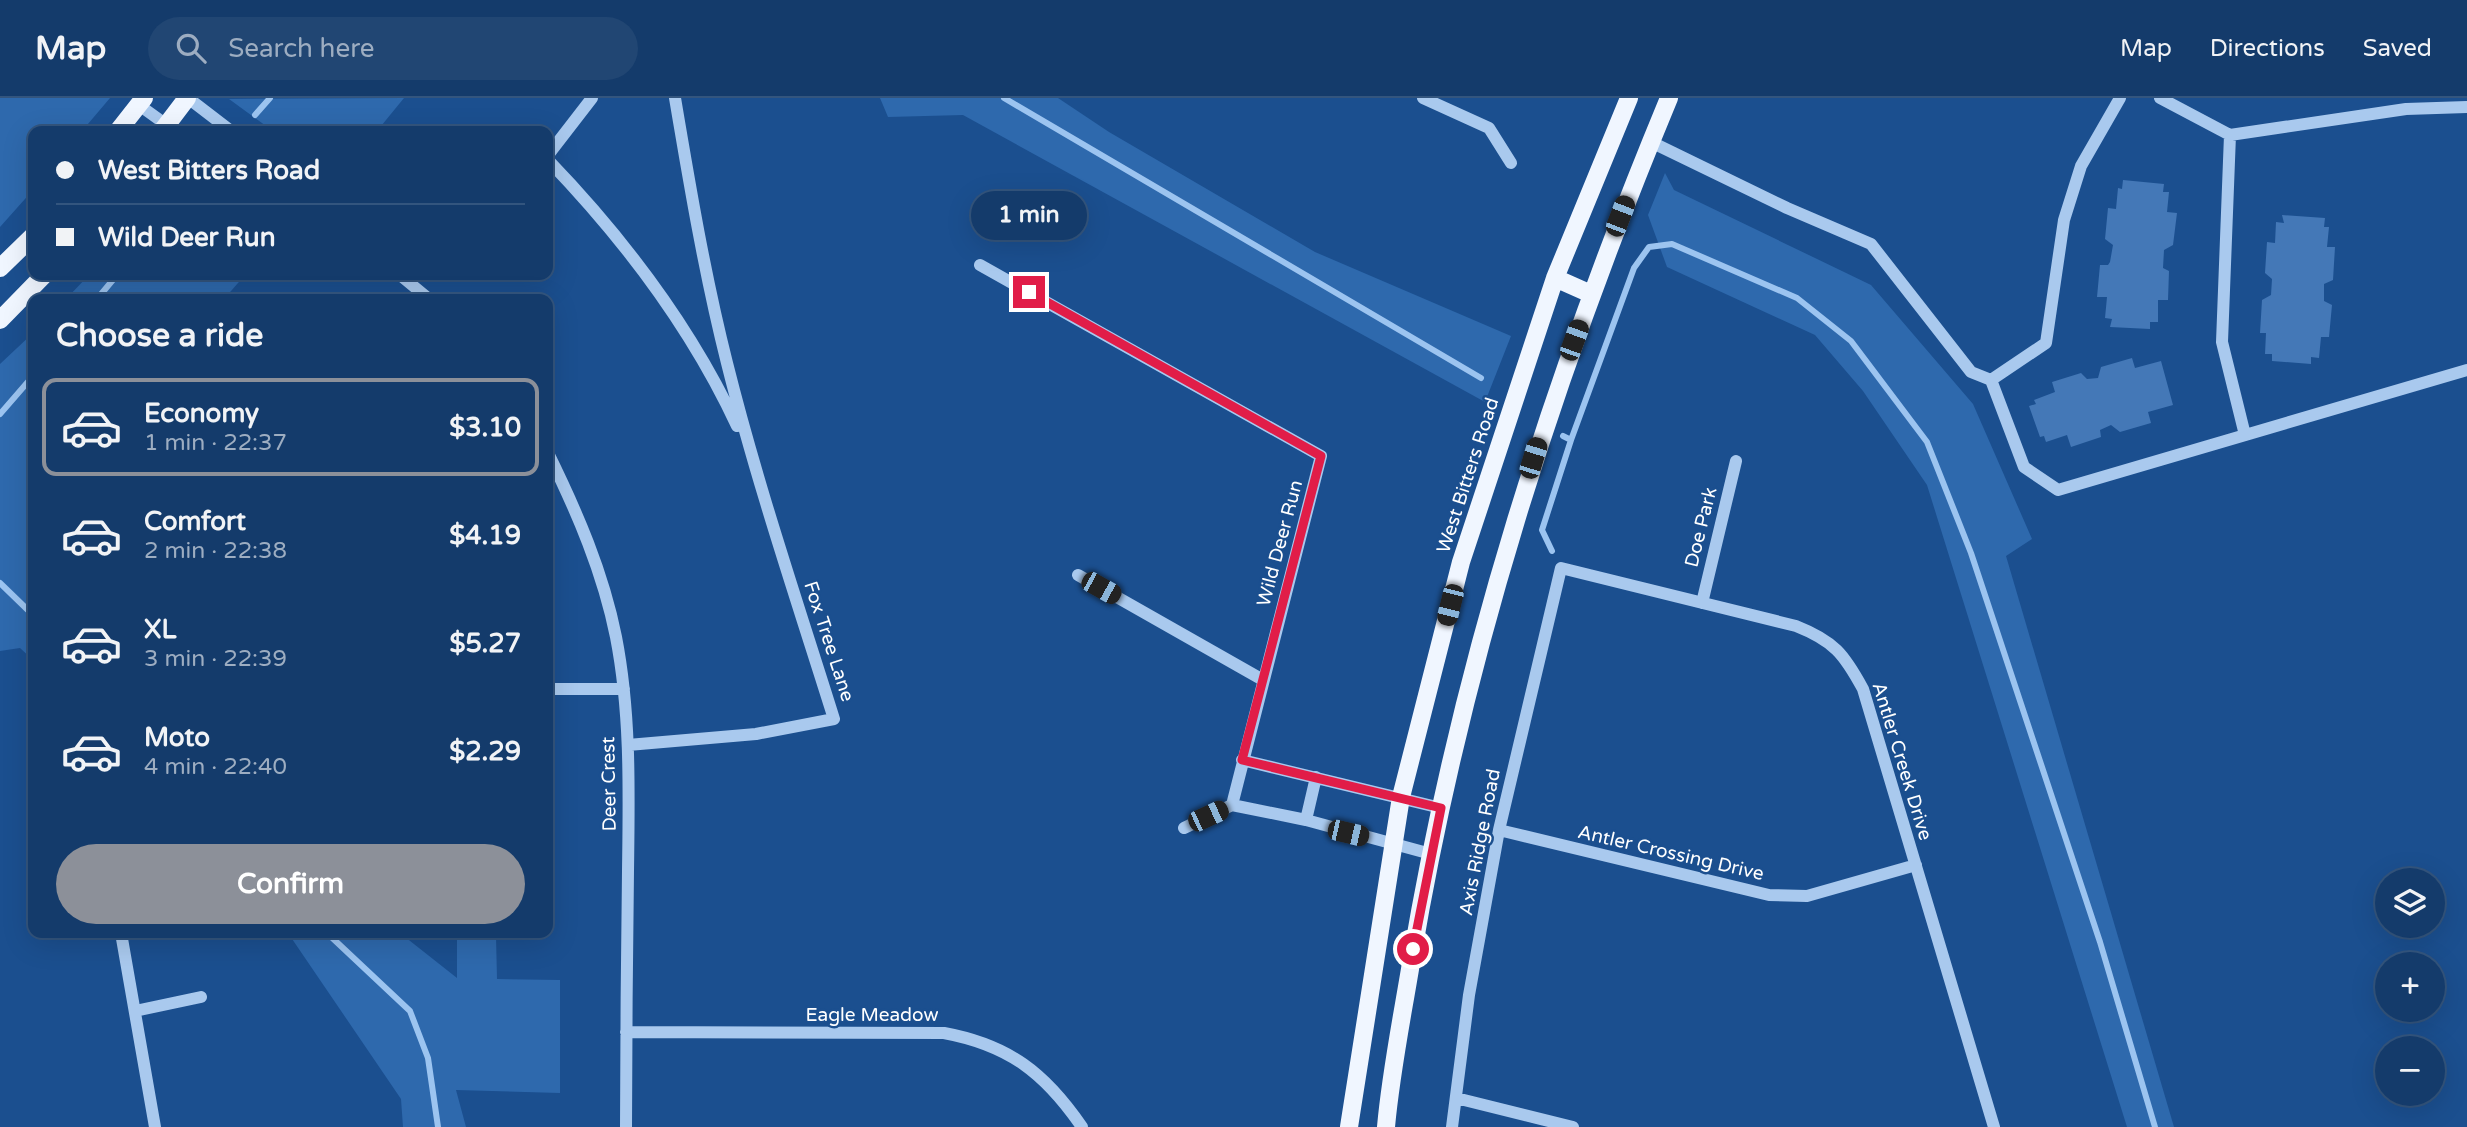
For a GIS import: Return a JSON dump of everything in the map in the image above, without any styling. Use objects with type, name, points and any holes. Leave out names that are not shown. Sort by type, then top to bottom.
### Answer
[{"type":"main road","points":[[170,126],[187,98]]},
{"type":"main road","name":"West Bitters Road","points":[[1349,1127],[1401,797],[1461,562],[1555,278],[1629,98]]},
{"type":"main road","points":[[1386,1127],[1431,854],[1475,660],[1541,432],[1591,294],[1669,98]]},
{"type":"main road","points":[[122,126],[142,102]]},
{"type":"main road","points":[[0,268],[28,241]]},
{"type":"main road","points":[[1555,278],[1591,294]]},
{"type":"main road","points":[[0,320],[39,280]]},
{"type":"street","points":[[187,98],[224,126]]},
{"type":"street","name":"Fox Tree Lane","points":[[553,150],[592,98]]},
{"type":"street","name":"Fox Tree Lane","points":[[628,745],[756,734],[834,719],[752,456],[704,262],[675,98]]},
{"type":"street","points":[[1423,98],[1489,128],[1511,163]]},
{"type":"street","points":[[1991,380],[2046,343],[2064,220],[2081,166],[2120,98]]},
{"type":"street","points":[[2160,98],[2230,135],[2406,109],[2467,107]]},
{"type":"street","points":[[142,102],[165,126]]},
{"type":"street","points":[[2230,135],[2222,342],[2245,435]]},
{"type":"street","points":[[1651,142],[1871,244],[1971,372],[1991,380],[2024,467],[2058,490],[2467,370]]},
{"type":"street","name":"Fox Tree Lane","points":[[553,162],[606,220],[659,290],[705,363],[752,456]]},
{"type":"street","name":"Wild Deer Run","points":[[980,265],[1321,456],[1242,760],[1233,805]]},
{"type":"street","points":[[406,280],[423,294]]},
{"type":"street","name":"Doe Park","points":[[1702,603],[1736,461]]},
{"type":"street","name":"Deer Crest","points":[[553,463],[575,508],[599,572],[616,638],[624,689],[628,745],[626,1127]]},
{"type":"street","name":"Antler Creek Drive","points":[[1560,568],[1796,626],[1822,637],[1844,655],[1863,689],[1916,865],[1989,1126]]},
{"type":"street","name":"Axis Ridge Road","points":[[1452,1127],[1469,995],[1499,830],[1560,568]]},
{"type":"street","points":[[1077,575],[1263,680]]},
{"type":"street","points":[[553,689],[624,689]]},
{"type":"street","points":[[1242,760],[1441,808]]},
{"type":"street","points":[[1306,820],[1316,777]]},
{"type":"street","points":[[1184,828],[1233,805],[1306,820],[1431,854]]},
{"type":"street","name":"Antler Crossing Drive","points":[[1499,830],[1769,895],[1807,896],[1916,865]]},
{"type":"street","points":[[122,938],[155,1127]]},
{"type":"street","points":[[135,1011],[201,997]]},
{"type":"street","name":"Eagle Meadow","points":[[626,1032],[944,1032],[999,1049],[1032,1069],[1060,1096],[1082,1127]]},
{"type":"street","points":[[1456,1098],[1573,1127]]},
{"type":"shaded area","points":[[0,98],[110,98],[86,126],[28,126],[28,196],[0,227]]},
{"type":"shaded area","points":[[404,98],[381,126],[266,126],[229,99]]},
{"type":"shaded area","points":[[880,98],[1058,98],[1109,132],[1315,252],[1511,336],[1485,402],[963,115],[888,117]]},
{"type":"shaded area","points":[[1665,173],[1674,190],[1871,285],[1973,404],[2032,539],[2006,556],[2174,1127],[2127,1127],[1927,485],[1863,391],[1815,335],[1667,267],[1648,215]]},
{"type":"shaded area","points":[[84,280],[241,280],[228,294],[71,294]]},
{"type":"shaded area","points":[[28,338],[28,655],[20,648],[0,651],[0,364]]},
{"type":"shaded area","points":[[291,938],[406,938],[457,978],[457,938],[496,938],[497,979],[560,980],[560,1093],[456,1090],[466,1127],[403,1127],[401,1099]]},
{"type":"building","points":[[2123,180],[2164,184],[2163,192],[2169,192],[2167,212],[2177,213],[2173,245],[2164,250],[2163,268],[2169,271],[2168,300],[2158,300],[2158,322],[2150,322],[2150,329],[2110,327],[2112,319],[2105,318],[2107,297],[2097,297],[2100,265],[2108,265],[2110,262],[2113,245],[2105,239],[2108,208],[2116,209],[2118,188],[2122,189]]},
{"type":"building","points":[[2282,215],[2325,218],[2324,227],[2329,227],[2327,247],[2335,247],[2333,280],[2324,284],[2324,301],[2332,305],[2329,337],[2321,337],[2319,358],[2311,357],[2311,364],[2272,361],[2272,354],[2265,354],[2266,333],[2260,333],[2262,300],[2271,295],[2272,279],[2265,273],[2267,242],[2275,243],[2276,222],[2284,223]]},
{"type":"building","points":[[2132,358],[2135,368],[2161,361],[2173,405],[2148,412],[2151,423],[2120,432],[2111,425],[2100,430],[2101,437],[2071,447],[2067,435],[2046,442],[2044,436],[2040,437],[2029,406],[2036,404],[2034,400],[2055,392],[2052,382],[2081,373],[2087,379],[2098,378],[2101,367]]},
{"type":"waterway","points":[[255,115],[270,98]]},
{"type":"waterway","points":[[1004,98],[1481,378]]},
{"type":"waterway","points":[[1563,436],[1571,440],[1634,268],[1649,247],[1672,244],[1797,298],[1851,341],[1927,442],[1971,553],[2100,942],[2155,1127]]},
{"type":"waterway","points":[[101,294],[113,280]]},
{"type":"waterway","points":[[0,414],[28,382]]},
{"type":"waterway","points":[[1552,551],[1542,530],[1571,440]]},
{"type":"waterway","points":[[0,583],[28,610]]},
{"type":"waterway","points":[[332,938],[410,1011],[428,1058],[438,1127]]},
{"type":"route","points":[[1029,292],[1321,456],[1242,760],[1441,808],[1413,949]]}]
